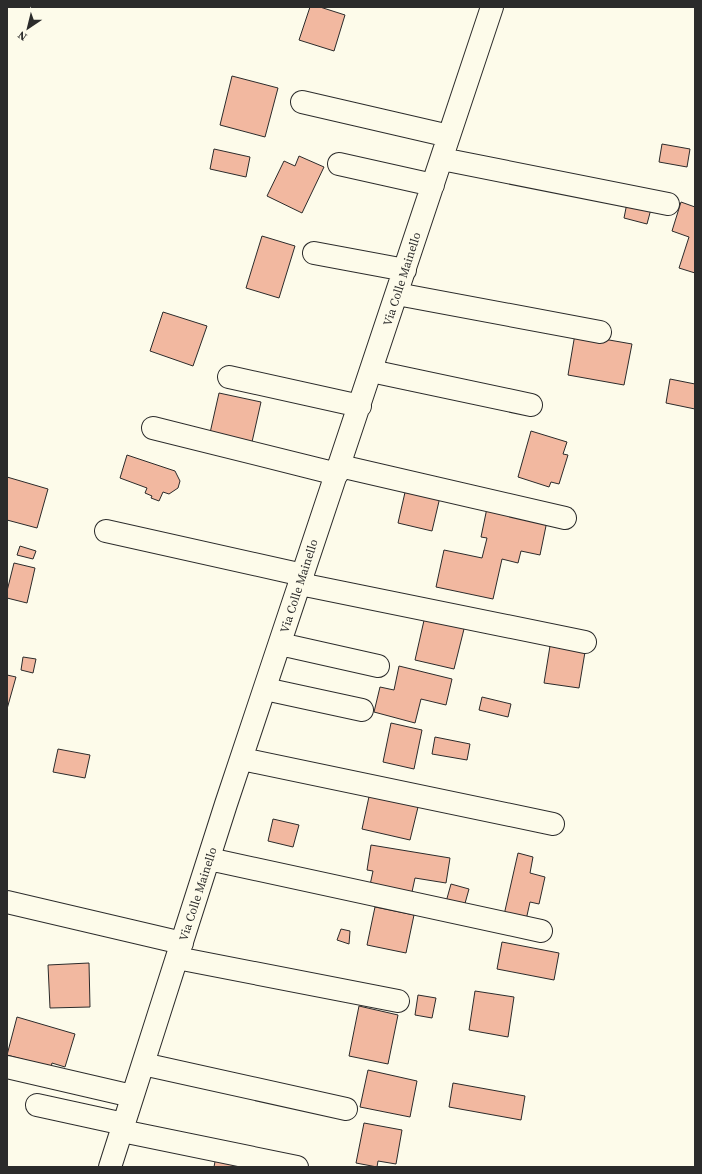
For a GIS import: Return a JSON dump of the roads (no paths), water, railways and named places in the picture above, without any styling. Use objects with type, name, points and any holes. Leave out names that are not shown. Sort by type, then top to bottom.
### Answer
[{"type":"street","name":"Via Colle Mainello","points":[[110,1167],[179,950],[492,7]]},
{"type":"street","points":[[302,102],[449,136]]},
{"type":"street","points":[[442,159],[668,204]]},
{"type":"street","points":[[339,164],[433,185]]},
{"type":"street","points":[[314,253],[405,270]]},
{"type":"street","points":[[397,294],[600,332]]},
{"type":"street","points":[[371,371],[532,405]]},
{"type":"street","points":[[229,376],[360,406]]},
{"type":"street","points":[[153,428],[336,475]]},
{"type":"street","points":[[193,452],[336,475],[565,518]]},
{"type":"street","points":[[106,531],[302,579],[585,642]]},
{"type":"street","points":[[280,644],[378,666]]},
{"type":"street","points":[[265,689],[362,710]]},
{"type":"street","points":[[244,753],[441,790]]},
{"type":"street","points":[[244,753],[553,824]]},
{"type":"street","points":[[207,865],[362,904]]},
{"type":"street","points":[[207,865],[540,931]]},
{"type":"street","points":[[7,902],[179,950],[398,1002]]},
{"type":"street","points":[[7,1067],[138,1080],[340,1115]]},
{"type":"street","points":[[37,1105],[123,1127],[297,1167]]}]
